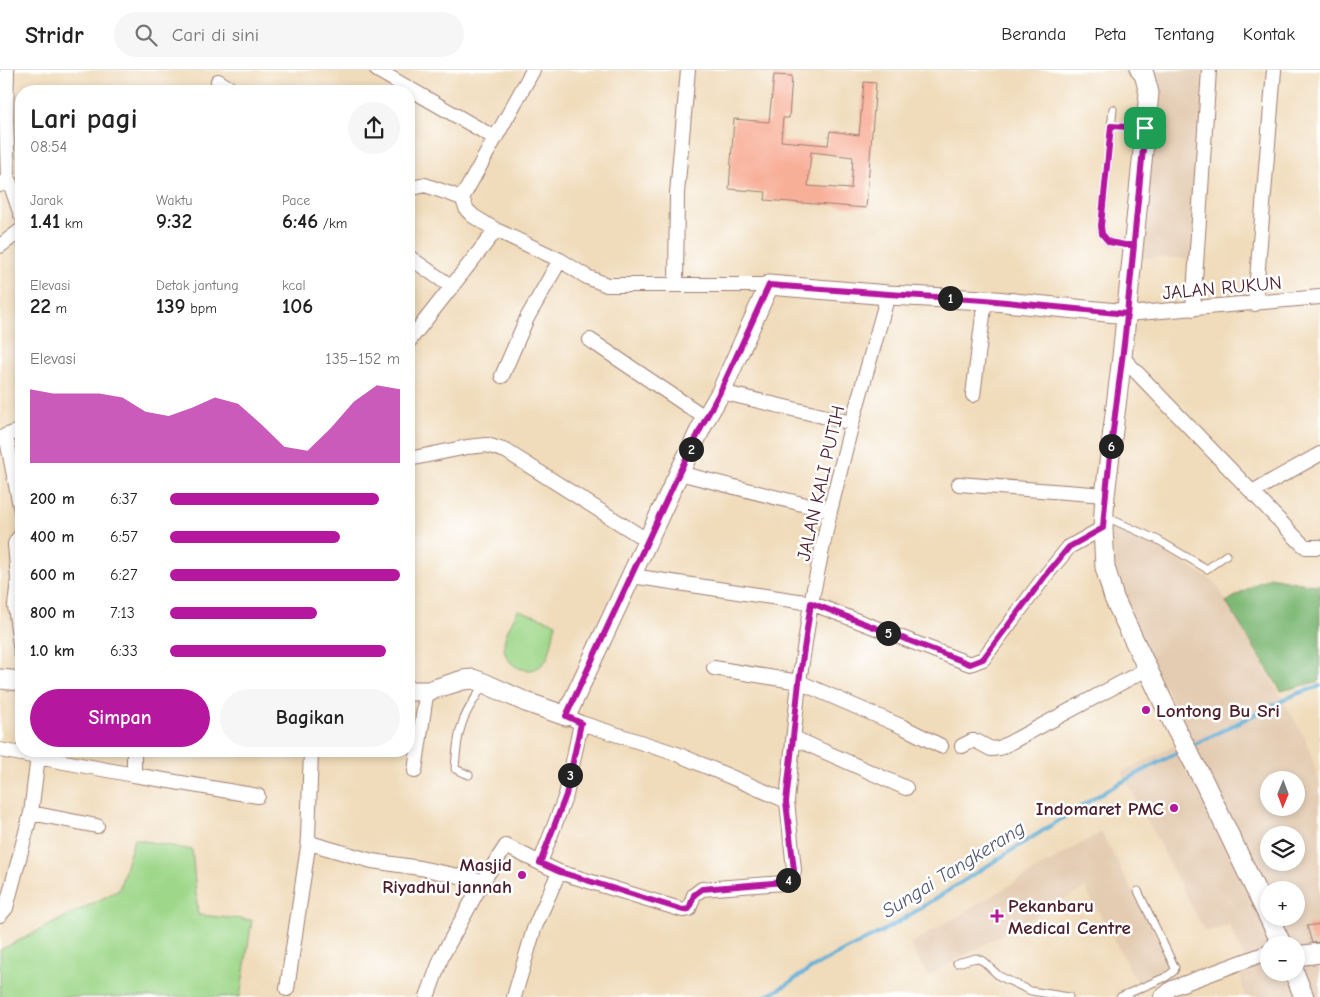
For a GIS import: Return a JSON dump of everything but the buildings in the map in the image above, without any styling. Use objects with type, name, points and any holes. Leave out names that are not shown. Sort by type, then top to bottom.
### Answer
[{"type":"street","points":[[7,70],[4,181],[15,202]]},
{"type":"street","points":[[377,70],[403,85]]},
{"type":"street","points":[[462,198],[533,70]]},
{"type":"street","points":[[676,285],[677,194],[688,70]]},
{"type":"street","points":[[1140,70],[1144,74],[1149,93],[1127,314],[1105,495],[1103,522],[1105,567],[1114,598],[1278,936]]},
{"type":"street","points":[[1193,309],[1209,70]]},
{"type":"street","points":[[1255,304],[1274,70]]},
{"type":"street","points":[[218,81],[224,85]]},
{"type":"street","points":[[415,92],[495,138]]},
{"type":"street","points":[[415,188],[425,185],[462,198],[467,210],[473,216],[496,230],[560,260],[588,277],[607,285],[769,285],[985,300],[1127,314]]},
{"type":"street","points":[[415,333],[496,230]]},
{"type":"street","points":[[0,246],[15,235]]},
{"type":"street","points":[[502,376],[527,318],[560,260]]},
{"type":"street","points":[[415,261],[452,287]]},
{"type":"street","points":[[540,863],[566,795],[574,720],[632,576],[769,285]]},
{"type":"street","name":"JALAN KALI PUTIH","points":[[560,872],[683,910],[689,909],[694,895],[702,889],[784,882],[791,879],[794,870],[786,802],[799,682],[811,603],[830,512],[852,423],[888,294]]},
{"type":"street","name":"JALAN RUKUN","points":[[1127,314],[1320,297]]},
{"type":"street","points":[[973,395],[985,300]]},
{"type":"street","points":[[590,340],[706,418]]},
{"type":"street","points":[[1122,357],[1301,543],[1306,547],[1320,547]]},
{"type":"street","points":[[720,392],[852,423]]},
{"type":"street","points":[[15,432],[3,436],[15,486]]},
{"type":"street","points":[[415,458],[487,444],[506,451],[648,542]]},
{"type":"street","points":[[1252,492],[1320,454]]},
{"type":"street","points":[[679,473],[830,512]]},
{"type":"street","points":[[959,484],[1105,495]]},
{"type":"street","points":[[632,576],[811,603],[970,664],[983,659],[1069,547],[1103,522]]},
{"type":"street","points":[[714,668],[799,682],[903,727],[941,746]]},
{"type":"street","points":[[962,746],[976,741],[991,749],[1000,748],[1147,668]]},
{"type":"street","points":[[0,679],[15,680]]},
{"type":"street","points":[[415,691],[428,691],[463,680],[473,679],[484,682],[526,702],[574,720],[677,754],[786,802]]},
{"type":"street","points":[[414,771],[428,691]]},
{"type":"street","points":[[794,738],[906,788]]},
{"type":"street","points":[[0,750],[15,752]]},
{"type":"street","points":[[0,916],[6,908],[30,813],[38,757]]},
{"type":"street","points":[[43,757],[258,796]]},
{"type":"street","points":[[134,757],[134,775]]},
{"type":"street","points":[[287,989],[309,840],[310,757]]},
{"type":"street","points":[[30,813],[97,826]]},
{"type":"street","points":[[309,840],[318,846],[372,861],[420,868],[483,882]]},
{"type":"street","points":[[427,997],[442,956],[483,882],[506,846],[560,872],[534,929],[514,997]]},
{"type":"street","points":[[1305,955],[1320,953]]},
{"type":"street","points":[[1161,997],[1172,988],[1260,955]]},
{"type":"street","points":[[1298,981],[1304,997]]},
{"type":"lane","points":[[1113,109],[1101,226],[1102,234],[1109,242],[1134,245]]},
{"type":"lane","points":[[1111,126],[1145,128]]},
{"type":"lane","points":[[1103,522],[1158,540],[1207,569],[1226,555]]},
{"type":"lane","points":[[469,775],[455,768],[456,756],[462,725],[484,682]]},
{"type":"lane","points":[[1120,997],[1166,976],[1174,971],[1175,968],[1138,890]]},
{"type":"lane","points":[[957,963],[976,958],[983,961],[999,976],[1031,991],[1070,997]]},
{"type":"shaded area","points":[[1157,70],[1207,70],[1194,259],[1139,257]]},
{"type":"shaded area","points":[[1110,520],[1215,582],[1306,740],[1320,784],[1320,997],[1245,997],[1239,972],[1247,963],[1229,925],[1205,932],[1122,772],[1192,737],[1156,671],[1116,590]]},
{"type":"shaded area","name":"Pekanbaru Medical Centre","points":[[1101,832],[1172,967],[1138,983],[1085,888],[928,976],[910,944]]},
{"type":"green space","points":[[1270,577],[1320,585],[1320,681],[1281,691],[1226,602]]},
{"type":"green space","points":[[518,610],[556,623],[546,660],[534,669],[527,670],[514,665],[505,653],[505,637]]},
{"type":"green space","points":[[134,839],[192,850],[198,915],[252,920],[240,997],[0,997],[0,950],[119,890]]},
{"type":"waterway","name":"Sungai Tangkerang","points":[[1191,746],[1296,694],[1320,686]]},
{"type":"waterway","name":"Sungai Tangkerang","points":[[764,997],[777,991],[824,961],[897,923],[1107,790],[1182,750]]},
{"type":"place","name":"Lontong Bu Sri","points":[[1146,710]]},
{"type":"place","name":"Indomaret PMC","points":[[1174,808]]},
{"type":"place","name":"Masjid Riyadhul jannah","points":[[522,875]]},
{"type":"place","name":"Pekanbaru Medical Centre","points":[[997,916]]},
{"type":"route","points":[[1145,128],[1111,126],[1101,226],[1102,234],[1105,239],[1114,244],[1134,245],[1127,314],[1105,495],[1103,528],[1069,547],[983,659],[970,664],[811,603],[799,682],[786,802],[794,870],[791,879],[784,882],[702,889],[694,895],[689,909],[683,910],[560,872],[540,863],[566,795],[581,723],[566,716],[769,285],[985,300],[1127,314],[1140,187],[1145,128]]}]
